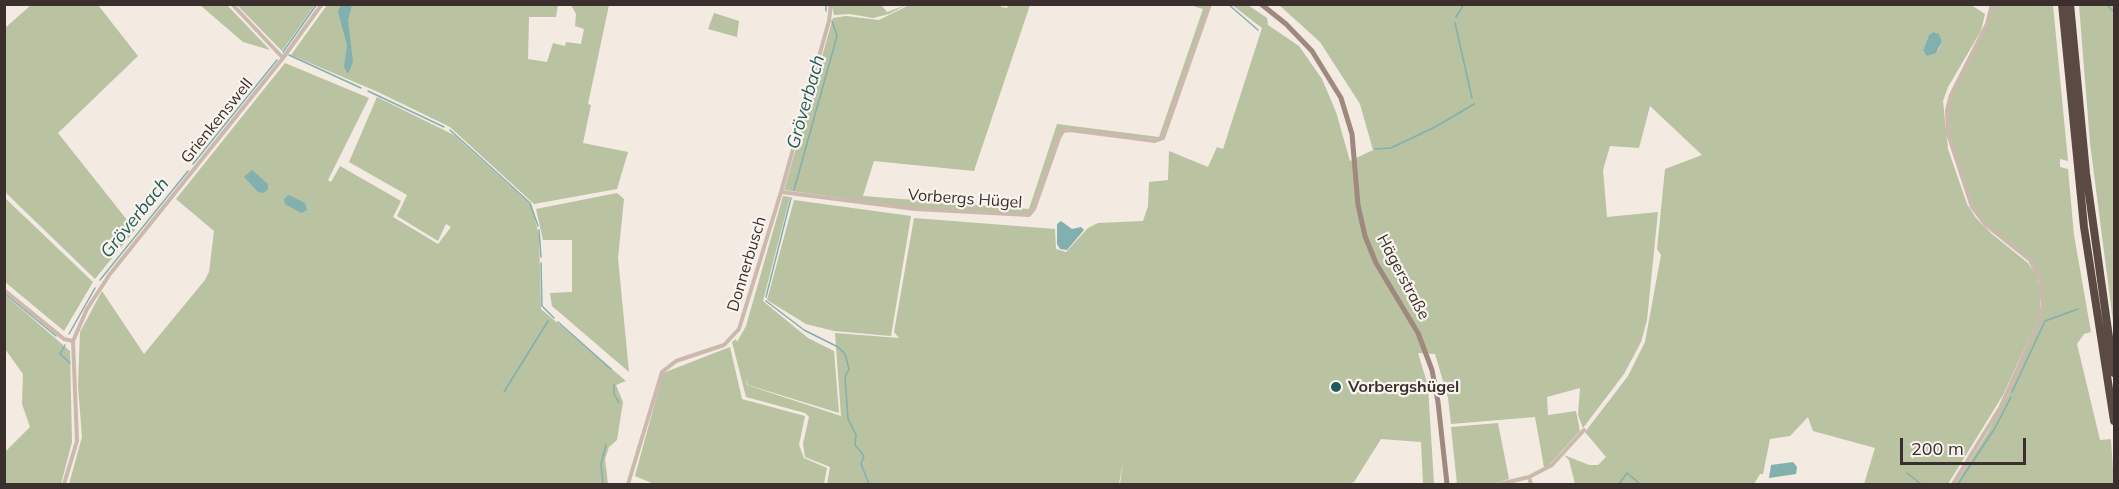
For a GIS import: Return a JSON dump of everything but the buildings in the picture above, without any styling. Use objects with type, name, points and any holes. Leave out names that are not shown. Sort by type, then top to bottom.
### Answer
[{"type":"highway","points":[[2062,4],[2115,422]]},
{"type":"highway","points":[[2070,4],[2081,168],[2115,373]]},
{"type":"main road","name":"Hägerstraße","points":[[1261,4],[1309,47],[1327,71],[1341,98],[1352,134],[1358,205],[1365,236],[1380,269],[1415,327],[1432,370],[1447,484]]},
{"type":"street","points":[[232,4],[283,58]]},
{"type":"street","name":"Grienkenswell","points":[[64,484],[77,441],[73,341],[99,288],[283,58],[322,4]]},
{"type":"street","name":"Donnerbusch","points":[[628,484],[662,372],[676,362],[724,345],[739,329],[781,192],[829,21],[831,4]]},
{"type":"street","name":"Vorbergs Hügel","points":[[781,192],[915,209],[1029,215],[1034,209],[1063,131],[1155,141],[1163,138],[1210,4]]},
{"type":"street","points":[[1953,484],[2000,408],[2039,321],[2043,304],[2040,280],[2030,260],[1990,229],[1972,207],[1948,134],[1947,110],[1951,95],[1987,24],[1992,4]]},
{"type":"street","points":[[4,290],[64,339],[73,341]]},
{"type":"street","points":[[1500,484],[1528,477],[1552,465],[1584,430]]},
{"type":"street","points":[[1528,477],[1531,484]]},
{"type":"green space","points":[[1000,4],[1001,7],[1007,8],[1008,5],[1030,5],[974,171],[874,161],[863,196],[1029,209],[1057,124],[1159,137],[1203,9],[1190,5],[1209,5],[1163,135],[1160,138],[1154,139],[1063,129],[1033,209],[1028,214],[915,208],[784,190],[833,18],[846,16],[879,20],[909,5]]},
{"type":"green space","points":[[1231,4],[1248,5],[1267,18],[1268,25],[1299,46],[1322,79],[1336,112],[1350,161],[1373,150],[1360,104],[1320,42],[1279,5],[1463,5],[1460,10],[1464,4],[1971,5],[1985,14],[1981,31],[1948,87],[1943,101],[1948,149],[1967,204],[1976,218],[2028,263],[2036,275],[2041,292],[2040,315],[2003,395],[1948,484],[1864,484],[1875,448],[1813,431],[1808,417],[1790,436],[1770,439],[1763,474],[1760,474],[1754,484],[1575,484],[1569,460],[1564,455],[1589,465],[1598,465],[1606,457],[1585,432],[1628,376],[1645,342],[1661,255],[1657,249],[1665,169],[1702,155],[1650,106],[1639,148],[1610,146],[1603,170],[1607,217],[1658,212],[1647,320],[1641,342],[1624,374],[1583,428],[1578,415],[1580,388],[1547,397],[1548,415],[1576,411],[1580,431],[1548,466],[1544,467],[1535,417],[1451,424],[1448,398],[1435,354],[1418,353],[1428,386],[1434,484],[1423,484],[1421,442],[1381,439],[1354,482],[1347,484],[1120,484],[1123,461],[1119,484],[827,484],[830,467],[805,457],[803,444],[809,417],[805,413],[746,397],[732,342],[736,339],[737,342],[746,326],[783,196],[790,197],[763,301],[808,338],[834,351],[839,413],[748,385],[746,378],[747,385],[841,416],[835,333],[899,338],[894,332],[914,218],[1055,229],[1056,249],[1066,252],[1088,228],[1098,223],[1143,221],[1148,206],[1149,182],[1168,180],[1169,151],[1208,167],[1217,147],[1223,149],[1262,28]],"holes":[[[1936,32],[1942,42],[1938,51],[1923,53],[1928,38]]]},
{"type":"green space","points":[[31,5],[98,5],[138,56],[58,133],[135,230],[95,279],[5,192],[5,28]]},
{"type":"green space","points":[[200,5],[227,5],[270,50],[243,42]]},
{"type":"green space","points":[[237,5],[315,5],[282,51]]},
{"type":"green space","points":[[327,5],[558,5],[556,17],[529,17],[528,59],[547,62],[553,43],[565,46],[566,42],[581,44],[584,29],[575,26],[576,14],[571,5],[609,5],[588,104],[591,105],[583,143],[628,152],[617,189],[534,204],[450,127],[378,92],[291,55]]},
{"type":"green space","points":[[832,5],[881,5],[887,12],[906,5],[889,14],[873,18],[850,14],[834,15]]},
{"type":"green space","points":[[1992,5],[2053,5],[2068,161],[2060,159],[2060,167],[2068,169],[2074,235],[2091,332],[2084,334],[2077,344],[2100,440],[2111,439],[2114,484],[1955,484],[1987,434],[2008,395],[2039,321],[2043,304],[2042,288],[2030,260],[1998,235],[1976,213],[1948,134],[1949,101],[1983,32]]},
{"type":"green space","points":[[2079,5],[2114,5],[2114,329],[2090,143]]},
{"type":"green space","points":[[714,13],[739,21],[737,37],[708,29]]},
{"type":"green space","points":[[285,63],[369,98],[328,180],[331,182],[340,166],[401,201],[393,217],[438,244],[451,227],[446,224],[438,241],[397,216],[407,195],[349,162],[377,97],[454,135],[531,205],[539,235],[541,309],[626,381],[616,385],[623,402],[617,440],[609,447],[605,459],[608,484],[69,484],[82,437],[78,386],[80,332],[102,291],[144,354],[205,280],[209,272],[214,231],[176,199]]},
{"type":"green space","points":[[617,193],[624,199],[618,258],[629,372],[552,306],[550,293],[572,292],[572,240],[543,240],[536,209]]},
{"type":"green space","points":[[4,197],[93,282],[64,331],[5,282]]},
{"type":"green space","points":[[794,200],[911,216],[891,336],[834,331],[806,324],[767,300]]},
{"type":"green space","points":[[4,294],[70,351],[72,442],[61,484],[5,484],[5,452],[30,427],[22,404],[23,374],[5,349]]},
{"type":"green space","points":[[730,347],[742,399],[805,416],[799,445],[804,458],[827,468],[824,484],[654,484],[635,476],[663,373]]},
{"type":"green space","points":[[1498,423],[1509,479],[1493,484],[1457,484],[1451,427]]},
{"type":"water","points":[[341,4],[352,5],[348,20],[353,62],[348,74],[344,67],[347,45],[338,12]]},
{"type":"water","points":[[1934,32],[1939,34],[1942,42],[1936,53],[1927,56],[1923,51],[1929,35]]},
{"type":"water","points":[[252,170],[268,184],[268,189],[264,193],[258,192],[244,177]]},
{"type":"water","points":[[289,195],[305,203],[307,210],[301,213],[285,204],[284,199]]},
{"type":"water","points":[[1061,221],[1072,229],[1081,227],[1084,230],[1067,250],[1060,249],[1057,244],[1057,224]]},
{"type":"water","points":[[1793,462],[1797,467],[1796,474],[1769,478],[1771,465]]},
{"type":"waterway","name":"Gröverbach","points":[[283,52],[317,4]]},
{"type":"waterway","name":"Gröverbach","points":[[826,4],[826,11]]},
{"type":"waterway","points":[[1228,4],[1258,30]]},
{"type":"waterway","points":[[1456,17],[1464,4]]},
{"type":"waterway","points":[[2106,4],[2114,12]]},
{"type":"waterway","name":"Gröverbach","points":[[794,190],[837,36],[832,21]]},
{"type":"waterway","points":[[1455,23],[1472,98]]},
{"type":"waterway","points":[[289,55],[361,88]]},
{"type":"waterway","name":"Gröverbach","points":[[193,164],[277,60]]},
{"type":"waterway","points":[[368,91],[444,127]]},
{"type":"waterway","points":[[1375,149],[1391,148],[1437,126],[1474,104]]},
{"type":"waterway","points":[[450,130],[530,203],[538,226]]},
{"type":"waterway","name":"Gröverbach","points":[[100,280],[188,171]]},
{"type":"waterway","name":"Gröverbach","points":[[766,297],[791,198]]},
{"type":"waterway","points":[[539,230],[541,257]]},
{"type":"waterway","points":[[541,263],[542,306],[554,318]]},
{"type":"waterway","name":"Gröverbach","points":[[69,334],[95,288]]},
{"type":"waterway","points":[[4,293],[56,336]]},
{"type":"waterway","name":"Gröverbach","points":[[766,301],[804,330],[838,347],[845,354],[849,369],[845,377],[848,419],[856,435],[855,445],[864,456],[861,464],[869,484]]},
{"type":"waterway","points":[[2012,392],[2045,321],[2078,309]]},
{"type":"waterway","points":[[504,392],[548,321]]},
{"type":"waterway","points":[[558,322],[611,369]]},
{"type":"waterway","name":"Gröverbach","points":[[65,345],[60,354],[70,363]]},
{"type":"waterway","points":[[614,385],[614,394],[619,403]]},
{"type":"waterway","points":[[1958,484],[1995,428],[2011,397]]},
{"type":"waterway","points":[[603,484],[601,464],[606,445]]},
{"type":"waterway","points":[[1619,484],[1627,473],[1640,484]]},
{"type":"waterway","points":[[1907,473],[1921,484]]},
{"type":"place","name":"Vorbergshügel","points":[[1336,387]]}]
